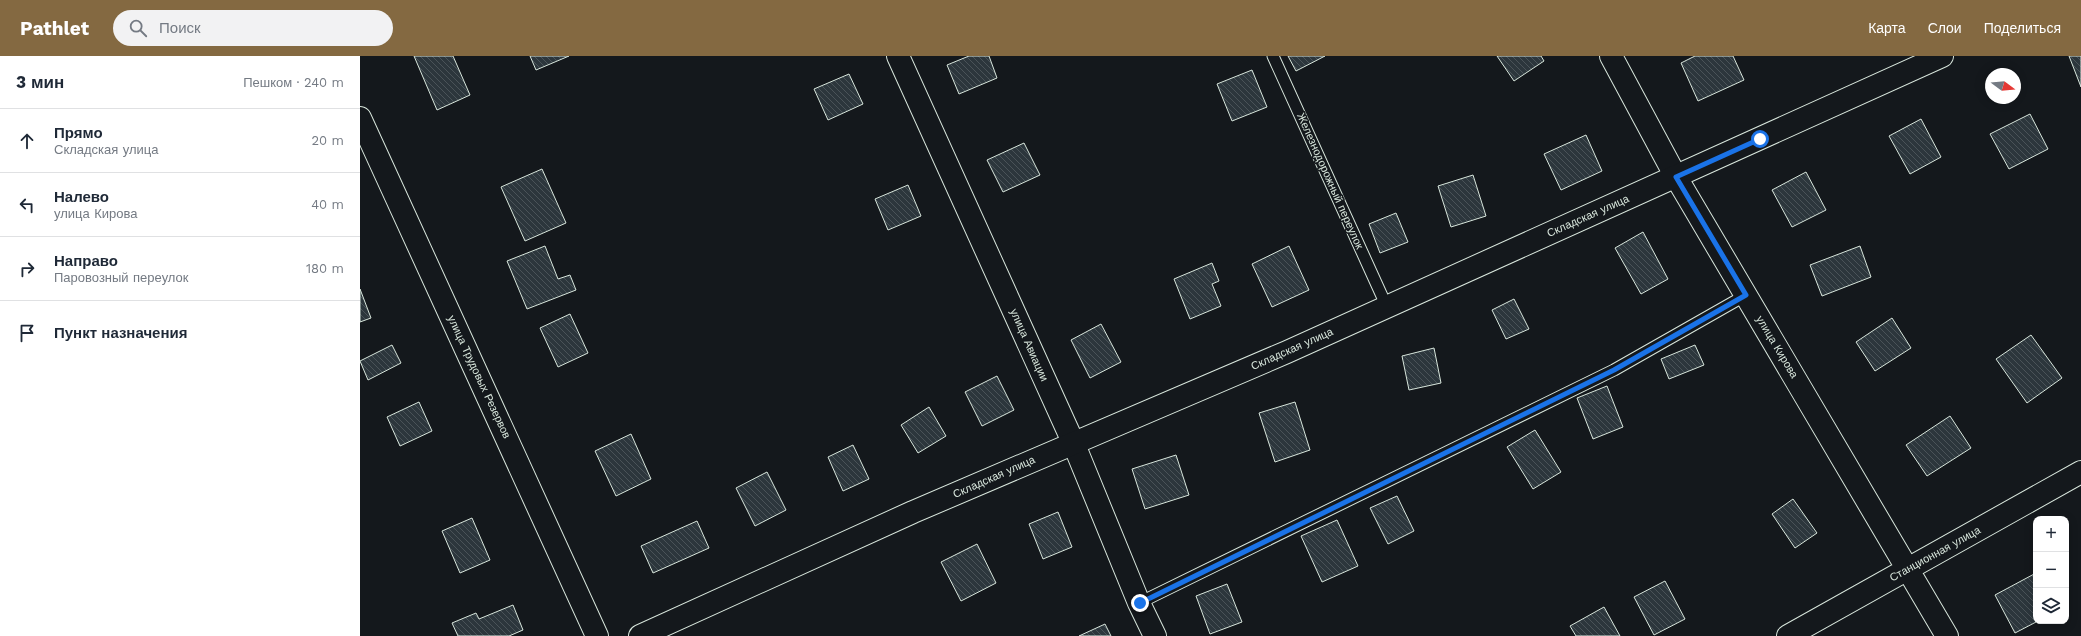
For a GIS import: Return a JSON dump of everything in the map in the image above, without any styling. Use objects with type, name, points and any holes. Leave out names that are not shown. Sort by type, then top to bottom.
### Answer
[{"type":"street","name":"улица Авиации","points":[[898,56],[1073,442],[1140,603],[1156,636]]},
{"type":"street","name":"улица Кирова","points":[[1611,56],[1676,177],[1947,636]]},
{"type":"street","name":"Складская улица","points":[[640,636],[906,515],[1073,442],[1287,352],[1942,56]]},
{"type":"street","name":"улица Трудовых Резервов","points":[[360,118],[597,636]]},
{"type":"street","name":"Станционная улица","points":[[1788,636],[2081,472]]},
{"type":"lane","name":"Железнодорожный переулок","points":[[1273,56],[1387,307]]},
{"type":"lane","points":[[1140,603],[1614,370],[1746,295]]},
{"type":"building","points":[[414,56],[453,56],[470,95],[437,110]]},
{"type":"building","points":[[530,56],[569,56],[536,70]]},
{"type":"building","points":[[969,56],[989,56],[997,78],[959,94],[947,65]]},
{"type":"building","points":[[1288,56],[1325,56],[1296,71]]},
{"type":"building","points":[[1497,56],[1541,56],[1544,61],[1514,81]]},
{"type":"building","points":[[1695,56],[1733,56],[1744,80],[1698,101],[1681,63]]},
{"type":"building","points":[[2069,56],[2081,56],[2081,87]]},
{"type":"building","points":[[1252,70],[1267,107],[1232,121],[1217,84]]},
{"type":"building","points":[[849,74],[863,104],[828,120],[814,89]]},
{"type":"building","points":[[2030,114],[2048,149],[2009,169],[1990,134]]},
{"type":"building","points":[[1921,119],[1941,157],[1910,174],[1889,136]]},
{"type":"building","points":[[1586,135],[1602,171],[1561,190],[1544,154]]},
{"type":"building","points":[[1024,143],[1040,175],[1003,192],[987,160]]},
{"type":"building","points":[[542,169],[566,223],[525,241],[501,187]]},
{"type":"building","points":[[1806,172],[1826,210],[1792,227],[1772,190]]},
{"type":"building","points":[[1473,175],[1486,216],[1451,227],[1438,186]]},
{"type":"building","points":[[908,185],[921,216],[888,230],[875,199]]},
{"type":"building","points":[[1396,213],[1408,242],[1380,253],[1369,224]]},
{"type":"building","points":[[1643,232],[1668,279],[1641,294],[1615,248]]},
{"type":"building","points":[[545,246],[558,279],[570,275],[576,290],[527,309],[507,261]]},
{"type":"building","points":[[1289,246],[1309,290],[1272,307],[1252,264]]},
{"type":"building","points":[[1860,246],[1871,277],[1822,296],[1810,265]]},
{"type":"building","points":[[1212,263],[1219,281],[1212,284],[1221,306],[1190,319],[1174,279]]},
{"type":"building","points":[[360,289],[371,318],[360,322]]},
{"type":"building","points":[[1514,299],[1529,329],[1506,339],[1492,310]]},
{"type":"building","points":[[570,314],[588,353],[558,367],[540,328]]},
{"type":"building","points":[[1892,318],[1911,348],[1875,371],[1856,342]]},
{"type":"building","points":[[1101,324],[1121,362],[1090,378],[1071,340]]},
{"type":"building","points":[[2031,335],[2062,378],[2027,403],[1996,359]]},
{"type":"building","points":[[392,345],[401,363],[368,380],[360,361]]},
{"type":"building","points":[[1695,345],[1704,365],[1669,379],[1661,359]]},
{"type":"building","points":[[1434,348],[1441,383],[1409,390],[1402,356]]},
{"type":"building","points":[[997,376],[1014,410],[982,426],[965,392]]},
{"type":"building","points":[[1607,386],[1623,427],[1593,439],[1577,398]]},
{"type":"building","points":[[419,402],[432,431],[400,446],[387,417]]},
{"type":"building","points":[[1295,402],[1310,450],[1275,462],[1259,413]]},
{"type":"building","points":[[929,407],[946,436],[918,453],[901,425]]},
{"type":"building","points":[[1950,416],[1971,448],[1927,476],[1906,445]]},
{"type":"building","points":[[1535,430],[1561,472],[1533,489],[1507,447]]},
{"type":"building","points":[[631,434],[651,479],[616,496],[595,451]]},
{"type":"building","points":[[853,445],[869,479],[843,491],[828,457]]},
{"type":"building","points":[[1176,455],[1189,495],[1145,509],[1132,469]]},
{"type":"building","points":[[767,472],[786,510],[755,526],[736,488]]},
{"type":"building","points":[[1397,496],[1414,531],[1388,544],[1370,508]]},
{"type":"building","points":[[1793,499],[1817,533],[1795,548],[1772,514]]},
{"type":"building","points":[[1058,512],[1072,547],[1043,559],[1029,524]]},
{"type":"building","points":[[472,518],[490,560],[460,573],[442,531]]},
{"type":"building","points":[[1337,520],[1358,566],[1322,582],[1301,536]]},
{"type":"building","points":[[697,521],[709,548],[653,573],[641,546]]},
{"type":"building","points":[[977,544],[996,583],[961,601],[941,562]]},
{"type":"building","points":[[2033,575],[2033,624],[2015,633],[1995,595]]},
{"type":"building","points":[[1665,581],[1685,619],[1654,635],[1634,597]]},
{"type":"building","points":[[1227,584],[1242,622],[1210,634],[1196,596]]},
{"type":"building","points":[[513,605],[523,630],[509,636],[458,636],[452,623],[476,613],[479,619]]},
{"type":"building","points":[[1604,607],[1620,636],[1576,636],[1570,626]]},
{"type":"building","points":[[1105,624],[1111,636],[1079,636]]},
{"type":"route","points":[[1140,603],[1614,370],[1746,295],[1676,177],[1760,139]]}]
